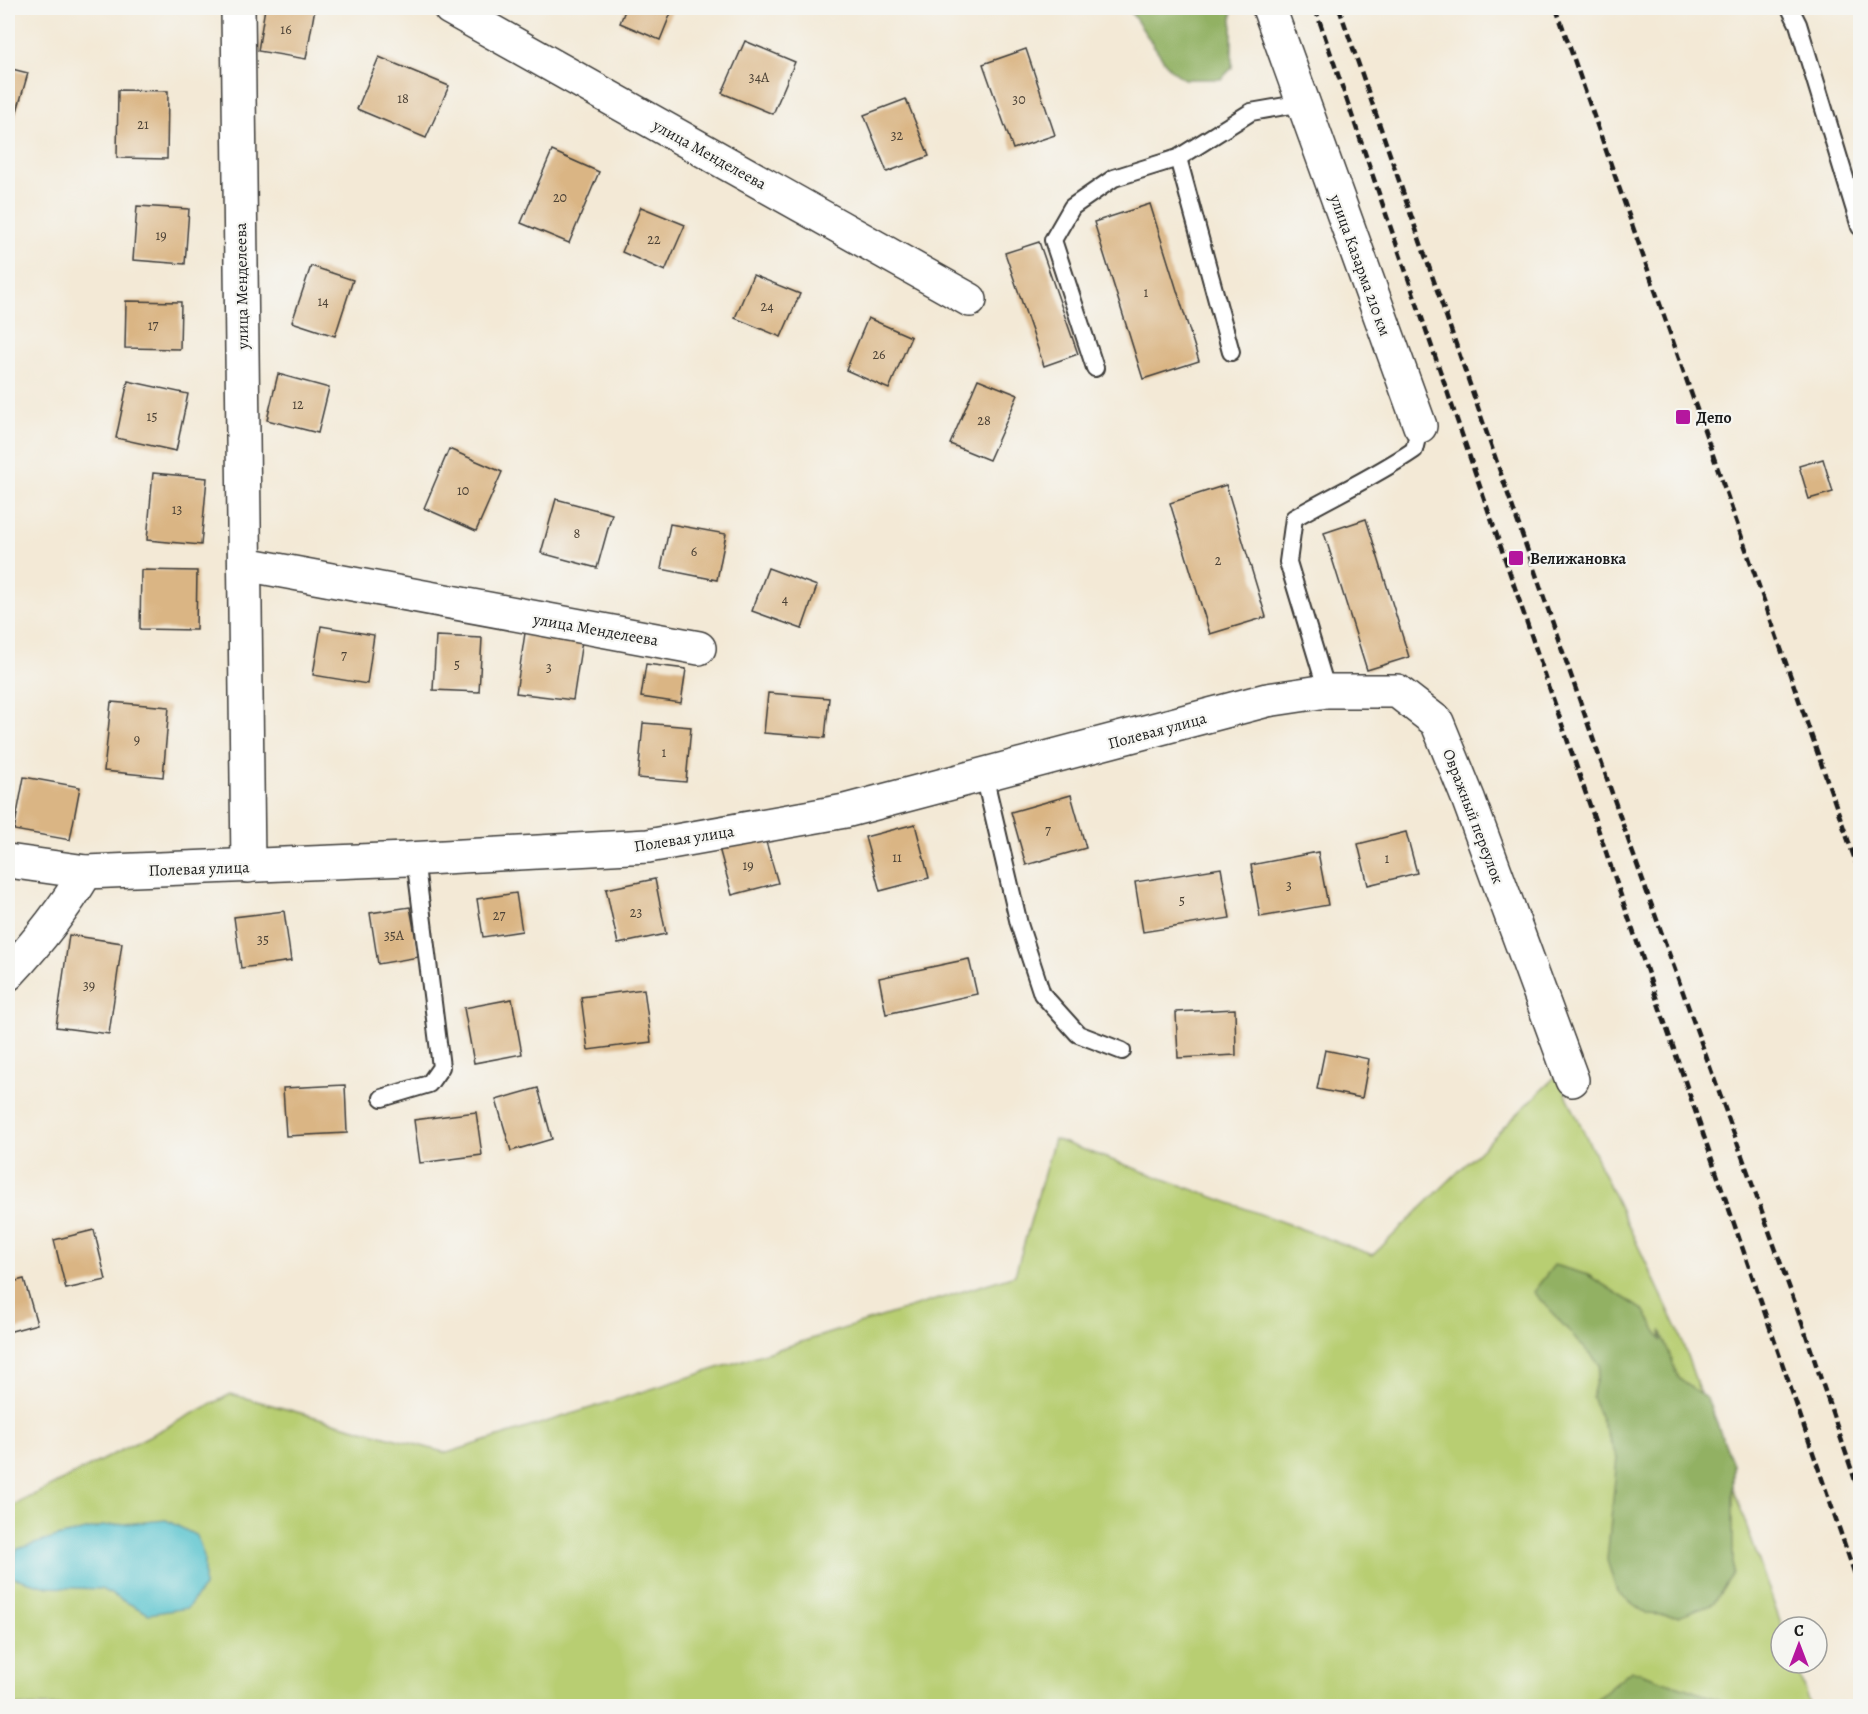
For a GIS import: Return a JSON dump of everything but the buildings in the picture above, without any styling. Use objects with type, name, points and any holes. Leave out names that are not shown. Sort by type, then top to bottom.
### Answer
[{"type":"street","name":"улица Менделеева","points":[[238,8],[248,866]]},
{"type":"street","name":"улица Менделеева","points":[[450,8],[970,300]]},
{"type":"street","points":[[1269,8],[1303,103]]},
{"type":"street","name":"улица Казарма 210 км","points":[[1303,103],[1420,426]]},
{"type":"street","name":"улица Менделеева","points":[[245,564],[699,648]]},
{"type":"street","name":"Овражный переулок","points":[[1267,700],[1327,691],[1397,691],[1437,722],[1468,798],[1572,1080]]},
{"type":"street","name":"Полевая улица","points":[[8,861],[86,872],[648,846],[845,811],[1267,700]]},
{"type":"street","points":[[8,974],[66,905],[86,872]]},
{"type":"lane","points":[[1790,8],[1798,24],[1860,227]]},
{"type":"lane","points":[[1095,368],[1053,240],[1072,207],[1114,178],[1178,158],[1251,112],[1303,103]]},
{"type":"lane","points":[[1178,158],[1231,352]]},
{"type":"lane","points":[[1327,691],[1288,562],[1294,518],[1384,470],[1414,450],[1420,426]]},
{"type":"lane","points":[[984,776],[1019,924],[1042,994],[1078,1034],[1122,1051]]},
{"type":"lane","points":[[382,1098],[429,1084],[441,1067],[415,858]]},
{"type":"green space","points":[[1128,8],[1232,8],[1232,68],[1221,79],[1184,79],[1169,68]]},
{"type":"green space","points":[[1557,1075],[1678,1330],[1778,1615],[1769,1615],[1769,1675],[1799,1675],[1810,1706],[8,1706],[8,1508],[231,1394],[447,1453],[1015,1275],[1054,1139],[1373,1255]]},
{"type":"green space","points":[[1554,1265],[1588,1275],[1645,1311],[1662,1341],[1661,1330],[1678,1378],[1707,1399],[1733,1464],[1733,1573],[1714,1603],[1678,1616],[1647,1614],[1617,1592],[1607,1560],[1617,1458],[1592,1397],[1600,1365],[1533,1292]]},
{"type":"green space","points":[[1631,1670],[1737,1706],[1588,1706]]},
{"type":"water","points":[[166,1520],[197,1536],[204,1557],[204,1587],[187,1608],[149,1614],[101,1589],[48,1587],[11,1577],[17,1549],[103,1526]]},
{"type":"railway","points":[[1315,8],[1860,1589]]},
{"type":"railway","points":[[1339,8],[1631,848],[1800,1317],[1860,1495]]},
{"type":"railway","points":[[1556,8],[1860,874]]},
{"type":"place","name":"Депо","points":[[1683,417]]},
{"type":"place","name":"Велижановка","points":[[1516,558]]}]
